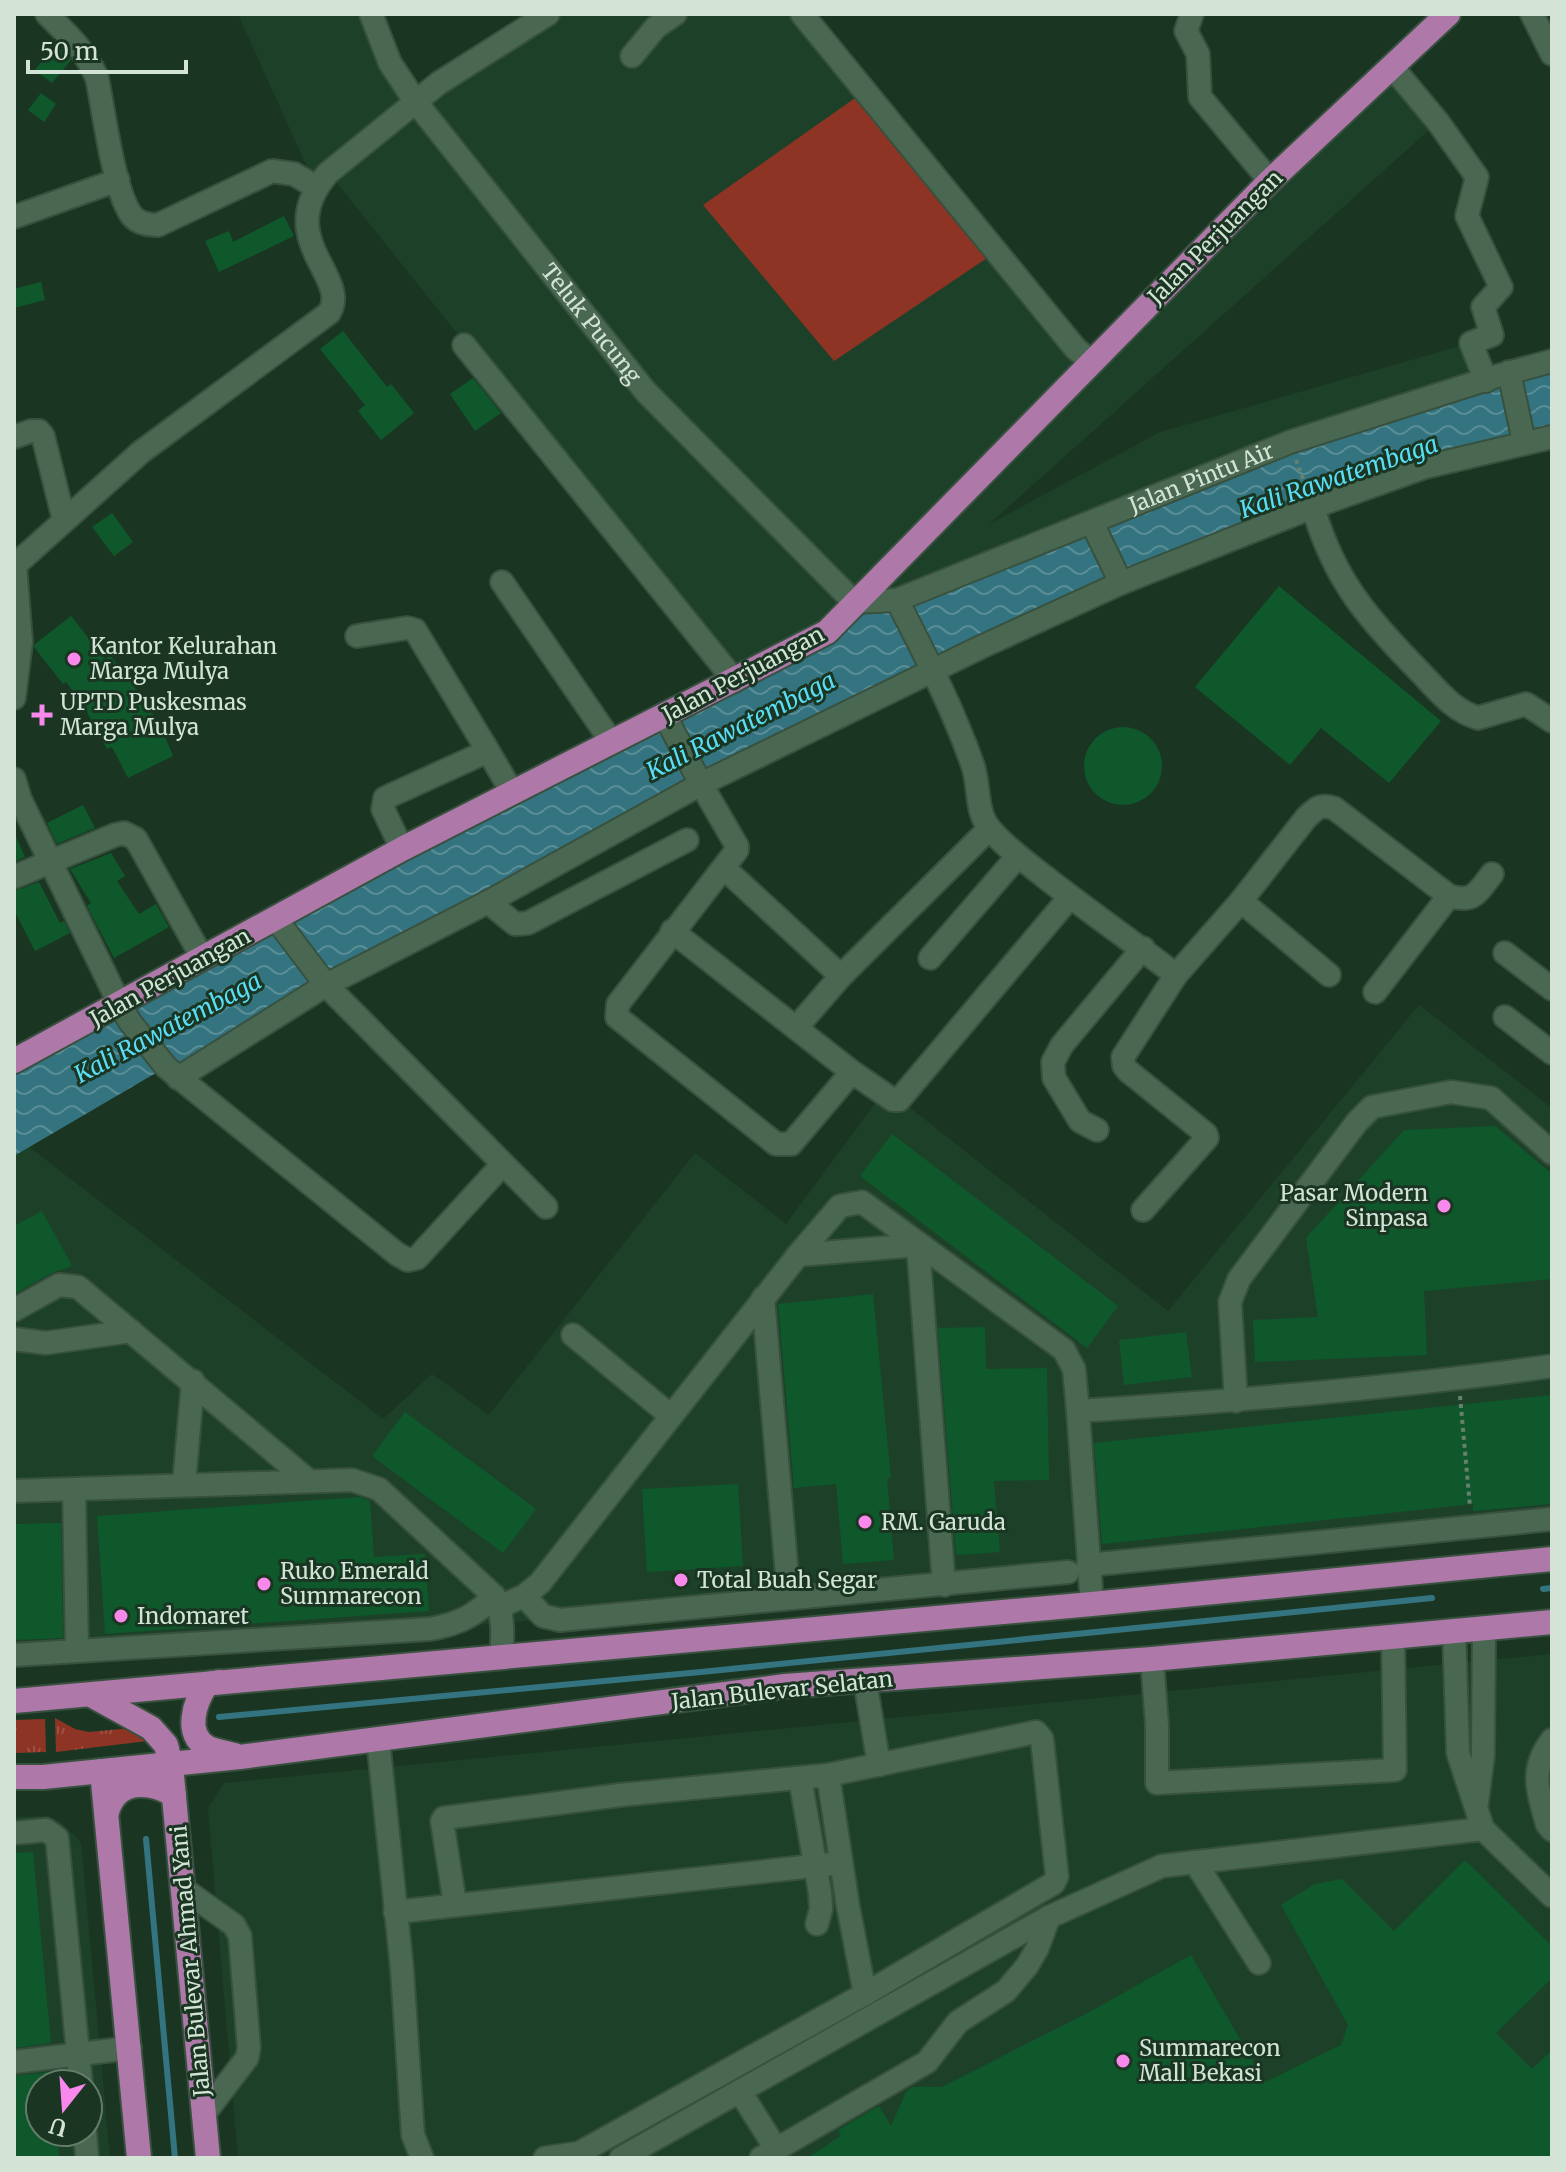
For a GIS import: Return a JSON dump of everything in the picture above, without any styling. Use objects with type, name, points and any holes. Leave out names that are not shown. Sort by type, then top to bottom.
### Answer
[{"type":"main road","name":"Jalan Perjuangan","points":[[14,1061],[125,1013],[203,959],[282,927],[402,849],[611,741],[669,723],[735,681],[827,632],[1270,181],[1448,14]]},
{"type":"main road","points":[[14,1701],[1092,1604],[1552,1559]]},
{"type":"main road","name":"Jalan Bulevar Selatan","points":[[14,1777],[240,1757],[785,1686],[1152,1659],[1552,1622]]},
{"type":"main road","points":[[228,1680],[207,1684],[197,1699],[193,1710],[196,1734],[205,1747],[240,1757]]},
{"type":"main road","points":[[93,1696],[151,1728],[166,1745],[171,1765]]},
{"type":"main road","name":"Jalan Bulevar Ahmad Yani","points":[[171,1765],[208,2158]]},
{"type":"main road","points":[[102,1771],[139,2158]]},
{"type":"main road","points":[[107,1812],[111,1799],[120,1789],[143,1785],[174,1795]]},
{"type":"street","points":[[47,14],[85,54],[97,78],[118,180],[130,214],[148,225],[158,225],[272,171],[294,174],[316,187]]},
{"type":"street","name":"Teluk Pucung","points":[[371,14],[390,63],[415,101],[646,392],[854,602]]},
{"type":"street","points":[[14,698],[21,642],[15,565],[141,452],[329,313],[334,300],[305,222],[316,187],[328,173],[439,83],[548,14]]},
{"type":"street","points":[[632,56],[656,27],[675,14]]},
{"type":"street","points":[[802,14],[1075,348],[1090,361]]},
{"type":"street","points":[[1192,14],[1186,31],[1198,54],[1200,97],[1270,181]]},
{"type":"street","points":[[1532,14],[1552,54]]},
{"type":"street","points":[[1393,68],[1438,122],[1477,177],[1467,216],[1501,287],[1483,307],[1492,335],[1471,343],[1486,381]]},
{"type":"street","points":[[14,217],[118,180]]},
{"type":"street","points":[[464,345],[735,681]]},
{"type":"street","name":"Jalan Pintu Air","points":[[854,602],[897,600],[1096,530],[1290,442],[1552,361]]},
{"type":"street","points":[[1509,372],[1523,439]]},
{"type":"street","points":[[14,437],[31,431],[39,431],[43,436],[64,520]]},
{"type":"street","points":[[172,1072],[321,979],[488,902],[699,780],[933,671],[1119,579],[1312,504],[1523,439],[1552,437]]},
{"type":"street","points":[[1312,504],[1341,577],[1359,606],[1453,706],[1478,718],[1526,704],[1552,721]]},
{"type":"street","points":[[1096,530],[1119,579]]},
{"type":"street","points":[[502,582],[611,741]]},
{"type":"street","points":[[897,600],[933,671],[973,767],[982,816],[989,829],[1070,897],[1176,975]]},
{"type":"street","points":[[357,636],[407,628],[415,630],[512,792]]},
{"type":"street","points":[[669,723],[737,846],[735,855],[672,931],[618,1004],[617,1017],[776,1144],[791,1144],[852,1072]]},
{"type":"street","points":[[402,849],[383,809],[385,798],[488,751]]},
{"type":"street","points":[[14,779],[20,799],[125,1013],[172,1072],[397,1254],[408,1260],[417,1258],[503,1164]]},
{"type":"street","points":[[1143,1210],[1207,1138],[1124,1066],[1123,1057],[1176,975],[1241,901],[1306,818],[1318,807],[1334,808],[1449,896],[1464,900],[1473,897],[1492,874]]},
{"type":"street","points":[[796,1028],[841,976],[989,829]]},
{"type":"street","points":[[14,877],[115,835],[130,835],[136,839],[203,959]]},
{"type":"street","points":[[488,902],[515,924],[528,923],[687,840]]},
{"type":"street","points":[[930,958],[1018,856]]},
{"type":"street","points":[[724,868],[841,976]]},
{"type":"street","points":[[1375,992],[1449,896]]},
{"type":"street","points":[[672,931],[852,1072],[887,1098],[899,1100],[1070,897]]},
{"type":"street","points":[[1241,901],[1329,975]]},
{"type":"street","points":[[282,927],[321,979],[546,1207]]},
{"type":"street","points":[[1097,1130],[1080,1121],[1065,1098],[1054,1078],[1053,1062],[1062,1045],[1143,948]]},
{"type":"street","points":[[1505,953],[1552,989]]},
{"type":"street","points":[[1505,1017],[1552,1053]]},
{"type":"street","points":[[1236,1401],[1230,1302],[1239,1279],[1357,1122],[1372,1107],[1451,1092],[1491,1098],[1552,1153]]},
{"type":"street","points":[[14,1655],[430,1629],[463,1621],[496,1601],[524,1596],[540,1583],[763,1298],[840,1206],[862,1202],[1064,1350],[1074,1369],[1078,1411],[1078,1569],[1092,1604]]},
{"type":"street","points":[[798,1255],[918,1245]]},
{"type":"street","points":[[918,1245],[944,1585]]},
{"type":"street","points":[[14,1310],[59,1285],[78,1287],[309,1481]]},
{"type":"street","points":[[763,1298],[789,1598]]},
{"type":"street","points":[[14,1339],[46,1343],[131,1331]]},
{"type":"street","points":[[573,1335],[671,1416]]},
{"type":"street","points":[[1078,1411],[1236,1401],[1459,1379],[1552,1366]]},
{"type":"street","points":[[184,1484],[193,1381]]},
{"type":"street","points":[[14,1491],[352,1480],[379,1489],[496,1601],[503,1632],[501,1656]]},
{"type":"street","points":[[74,1490],[77,1650]]},
{"type":"street","points":[[524,1596],[543,1616],[560,1620],[944,1585],[1471,1525],[1552,1519]]},
{"type":"street","points":[[1480,1819],[1484,1628]]},
{"type":"street","points":[[1454,1630],[1458,1753],[1480,1819],[1552,1896]]},
{"type":"street","points":[[1152,1659],[1157,1783],[1395,1770],[1393,1636]]},
{"type":"street","points":[[865,1681],[879,1765]]},
{"type":"street","points":[[455,1904],[444,1818],[620,1795],[828,1775],[1036,1732],[1042,1739],[1057,1876],[1054,1883],[865,1994],[579,2153],[545,2158]]},
{"type":"street","points":[[378,1739],[402,1969],[413,2135],[422,2158]]},
{"type":"street","points":[[1550,1824],[1536,1771],[1543,1752],[1552,1740]]},
{"type":"street","points":[[828,1775],[865,1994]]},
{"type":"street","points":[[800,1778],[821,1905],[817,1924]]},
{"type":"street","points":[[606,2137],[619,2158],[741,2093],[1049,1917],[1162,1866],[1480,1819]]},
{"type":"street","points":[[14,1833],[46,1830],[57,1838],[79,2068]]},
{"type":"street","points":[[1195,1862],[1259,1963]]},
{"type":"street","points":[[395,1912],[841,1863]]},
{"type":"street","points":[[182,1888],[234,1925],[240,1936],[249,2048],[247,2058],[204,2114]]},
{"type":"street","points":[[741,2093],[768,2154],[927,2062],[958,2022],[1006,1991],[1032,1959],[1049,1917]]},
{"type":"street","points":[[789,2036],[800,2058]]},
{"type":"street","points":[[14,2062],[130,2048]]},
{"type":"path","points":[[1298,463],[1312,504]]},
{"type":"path","points":[[1459,1379],[1471,1525]]},
{"type":"shaded area","points":[[238,14],[371,14],[416,100],[548,14],[802,14],[1090,361],[1393,68],[1438,122],[988,525],[1160,432],[1471,343],[1486,381],[735,681],[329,173],[316,187]]},
{"type":"shaded area","points":[[1419,1005],[1552,1108],[1552,1530],[465,1626],[14,1661],[14,1156],[29,1147],[383,1419],[432,1374],[489,1415],[695,1153],[786,1224],[886,1089],[1168,1311]]},
{"type":"shaded area","points":[[1552,1654],[1552,2158],[238,2158],[208,1808],[224,1783]]},
{"type":"shaded area","points":[[48,1816],[61,1822],[81,1843],[102,2068],[24,2068],[24,2148],[104,2148],[104,2093],[110,2158],[14,2158],[14,1817]]},
{"type":"green space","points":[[865,91],[996,252],[834,361],[703,205]]},
{"type":"green space","points":[[55,1718],[75,1729],[89,1732],[142,1727],[156,1740],[56,1752]]},
{"type":"green space","points":[[45,1719],[46,1752],[14,1753],[14,1720]]},
{"type":"water","name":"Kali Rawatembaga","points":[[1552,361],[1552,437],[1313,507],[701,784],[178,1078],[166,1067],[14,1156],[14,1061],[882,601],[1092,523]]},
{"type":"building","points":[[56,43],[71,60],[52,83],[35,70]]},
{"type":"building","points":[[41,93],[56,104],[44,122],[28,110]]},
{"type":"building","points":[[284,216],[294,236],[219,272],[205,241],[229,231],[233,242]]},
{"type":"building","points":[[41,282],[45,300],[14,308],[14,289]]},
{"type":"building","points":[[343,331],[387,387],[391,384],[414,413],[381,440],[358,411],[365,405],[320,349]]},
{"type":"building","points":[[473,378],[501,413],[475,431],[450,394]]},
{"type":"building","points":[[112,513],[133,542],[114,556],[92,527]]},
{"type":"building","points":[[1279,586],[1441,721],[1389,783],[1321,728],[1290,765],[1195,687]]},
{"type":"building","points":[[71,616],[105,659],[110,655],[142,697],[161,727],[173,756],[128,778],[112,747],[107,749],[82,703],[34,647]]},
{"type":"building","points":[[1123,727],[1138,730],[1151,738],[1159,751],[1162,766],[1159,781],[1151,794],[1138,802],[1123,805],[1108,802],[1095,794],[1087,781],[1084,766],[1087,751],[1095,738],[1108,730]]},
{"type":"building","points":[[83,805],[95,828],[57,844],[47,823]]},
{"type":"building","points":[[14,832],[25,857],[14,862]]},
{"type":"building","points":[[111,853],[125,876],[117,881],[139,914],[156,904],[169,927],[114,958],[87,906],[91,903],[70,869]]},
{"type":"building","points":[[39,882],[60,923],[64,921],[70,933],[35,951],[14,910],[14,891]]},
{"type":"building","name":"Pasar Modern Sinpasa","points":[[1495,1126],[1552,1174],[1552,1279],[1424,1291],[1427,1355],[1255,1362],[1253,1320],[1318,1317],[1306,1238],[1404,1130]]},
{"type":"building","points":[[892,1134],[1118,1306],[1087,1348],[860,1176]]},
{"type":"building","points":[[42,1211],[72,1266],[14,1294],[14,1226]]},
{"type":"building","points":[[873,1294],[891,1478],[887,1479],[894,1560],[843,1564],[836,1484],[794,1488],[778,1304]]},
{"type":"building","points":[[985,1327],[986,1369],[1047,1368],[1049,1480],[994,1481],[1000,1552],[956,1555],[938,1328]]},
{"type":"building","points":[[1186,1332],[1192,1377],[1124,1385],[1119,1340]]},
{"type":"building","points":[[1552,1395],[1552,1504],[1473,1511],[1473,1504],[1102,1544],[1094,1443]]},
{"type":"building","points":[[405,1412],[536,1509],[503,1553],[372,1456]]},
{"type":"building","points":[[738,1484],[743,1566],[647,1572],[642,1489]]},
{"type":"building","name":"Ruko Emerald Summarecon","points":[[360,1497],[370,1501],[374,1557],[425,1554],[429,1611],[105,1634],[97,1516]]},
{"type":"building","points":[[61,1523],[63,1638],[14,1640],[14,1524]]},
{"type":"building","points":[[33,1852],[51,2043],[14,2048],[14,1853]]},
{"type":"building","points":[[1465,1860],[1552,1946],[1552,1978],[1496,2033],[1532,2069],[1552,2050],[1552,2158],[807,2158],[841,2136],[838,2130],[879,2106],[891,2126],[906,2092],[912,2087],[942,2087],[1093,2010],[1191,1955],[1265,2082],[1341,2045],[1348,2025],[1281,1905],[1315,1884],[1342,1879],[1394,1931]]},
{"type":"building","points":[[24,2075],[24,2148],[58,2148],[59,2158],[14,2158],[14,2076]]},
{"type":"waterway","points":[[1543,1589],[1552,1588]]},
{"type":"waterway","points":[[219,1717],[1432,1598]]},
{"type":"waterway","points":[[146,1839],[175,2158]]},
{"type":"place","name":"Kantor Kelurahan Marga Mulya","points":[[74,659]]},
{"type":"place","name":"UPTD Puskesmas Marga Mulya","points":[[42,715]]},
{"type":"place","name":"Pasar Modern Sinpasa","points":[[1444,1206]]},
{"type":"place","name":"RM. Garuda","points":[[865,1522]]},
{"type":"place","name":"Total Buah Segar","points":[[681,1580]]},
{"type":"place","name":"Ruko Emerald Summarecon","points":[[264,1584]]},
{"type":"place","name":"Indomaret","points":[[121,1616]]},
{"type":"place","name":"Summarecon Mall Bekasi","points":[[1123,2061]]}]
